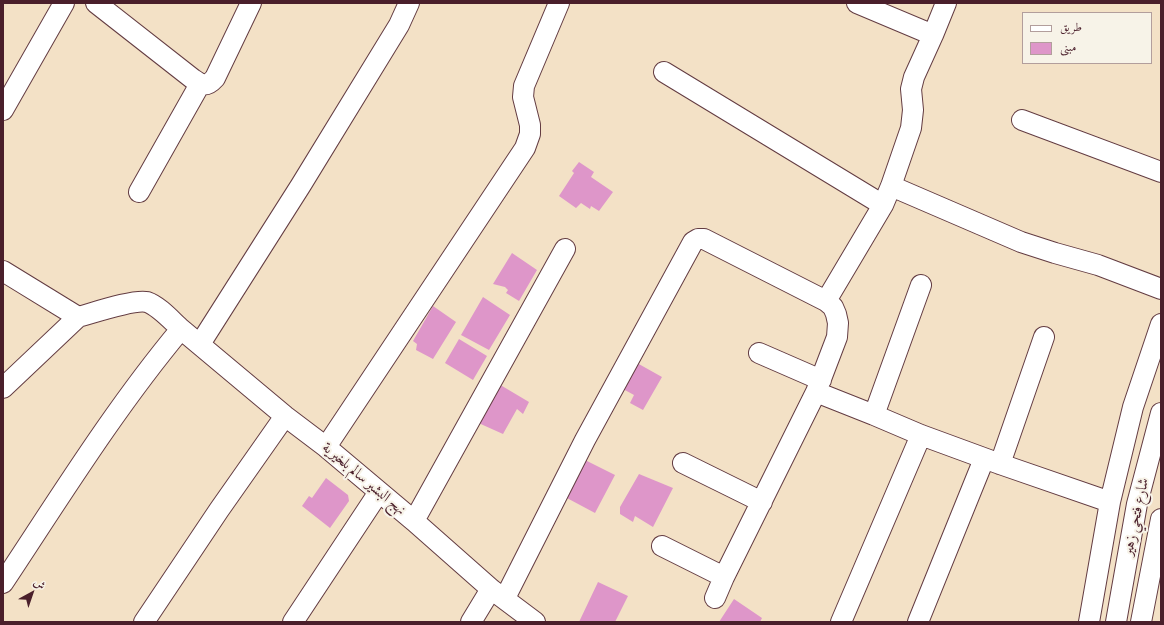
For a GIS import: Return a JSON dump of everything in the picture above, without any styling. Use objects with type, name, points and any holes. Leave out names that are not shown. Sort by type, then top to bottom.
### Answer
[{"type":"street","points":[[3,110],[64,3]]},
{"type":"street","points":[[96,3],[200,84],[206,85],[215,78],[250,3]]},
{"type":"street","points":[[3,583],[118,410],[167,346],[191,337],[309,172],[398,25],[409,3]]},
{"type":"street","points":[[326,447],[525,148],[530,134],[530,125],[523,97],[524,86],[559,3]]},
{"type":"street","points":[[857,3],[933,34]]},
{"type":"street","points":[[826,301],[883,205],[891,186],[912,128],[913,110],[911,89],[914,77],[946,3]]},
{"type":"street","points":[[664,72],[883,205]]},
{"type":"street","points":[[139,192],[200,84]]},
{"type":"street","points":[[1022,120],[1161,172]]},
{"type":"street","points":[[891,186],[1021,242],[1055,254],[1098,265],[1161,289]]},
{"type":"street","points":[[471,622],[498,593],[585,440],[693,242],[698,239],[704,239],[712,242],[826,301],[833,307],[838,323],[837,337],[818,386],[715,598]]},
{"type":"street","points":[[414,521],[565,248]]},
{"type":"street","points":[[3,271],[78,317],[3,388]]},
{"type":"street","points":[[874,415],[920,285]]},
{"type":"street","name":"نهج البشير سالم بلخيرية","points":[[78,317],[134,302],[147,302],[159,309],[285,416],[326,447],[498,593],[535,622]]},
{"type":"street","points":[[1089,622],[1110,502],[1133,407],[1161,324]]},
{"type":"street","points":[[918,622],[992,462],[1044,337]]},
{"type":"street","points":[[759,353],[874,415],[921,435],[992,462],[1110,502]]},
{"type":"street","name":"شارع فتحي زهير","points":[[1116,622],[1137,504],[1161,414]]},
{"type":"street","points":[[144,622],[219,510],[285,416]]},
{"type":"street","points":[[841,622],[921,435]]},
{"type":"street","points":[[683,463],[762,502]]},
{"type":"street","points":[[293,622],[379,492]]},
{"type":"street","name":"شارع فتحي زهير","points":[[1141,622],[1161,519]]},
{"type":"street","points":[[662,546],[724,577]]},
{"type":"building","points":[[579,162],[594,172],[591,177],[613,192],[599,211],[591,206],[590,209],[581,203],[576,208],[559,196],[574,173],[572,171]]},
{"type":"building","points":[[512,253],[537,270],[519,301],[506,293],[508,290],[505,287],[493,284]]},
{"type":"building","points":[[483,297],[510,315],[489,350],[461,335]]},
{"type":"building","points":[[433,306],[456,322],[433,359],[416,350],[417,344],[413,341]]},
{"type":"building","points":[[459,339],[487,356],[473,380],[445,363]]},
{"type":"building","points":[[637,363],[662,377],[643,410],[630,403],[634,395],[623,389]]},
{"type":"building","points":[[497,383],[529,402],[523,414],[517,409],[503,434],[474,421]]},
{"type":"building","points":[[583,459],[615,475],[595,513],[565,497]]},
{"type":"building","points":[[639,474],[673,488],[653,527],[635,516],[633,522],[620,514],[620,507]]},
{"type":"building","points":[[326,478],[348,495],[349,501],[330,528],[302,506],[309,496],[312,498]]},
{"type":"building","points":[[598,582],[628,596],[615,622],[579,622]]},
{"type":"building","points":[[734,599],[762,618],[760,622],[719,622]]}]
